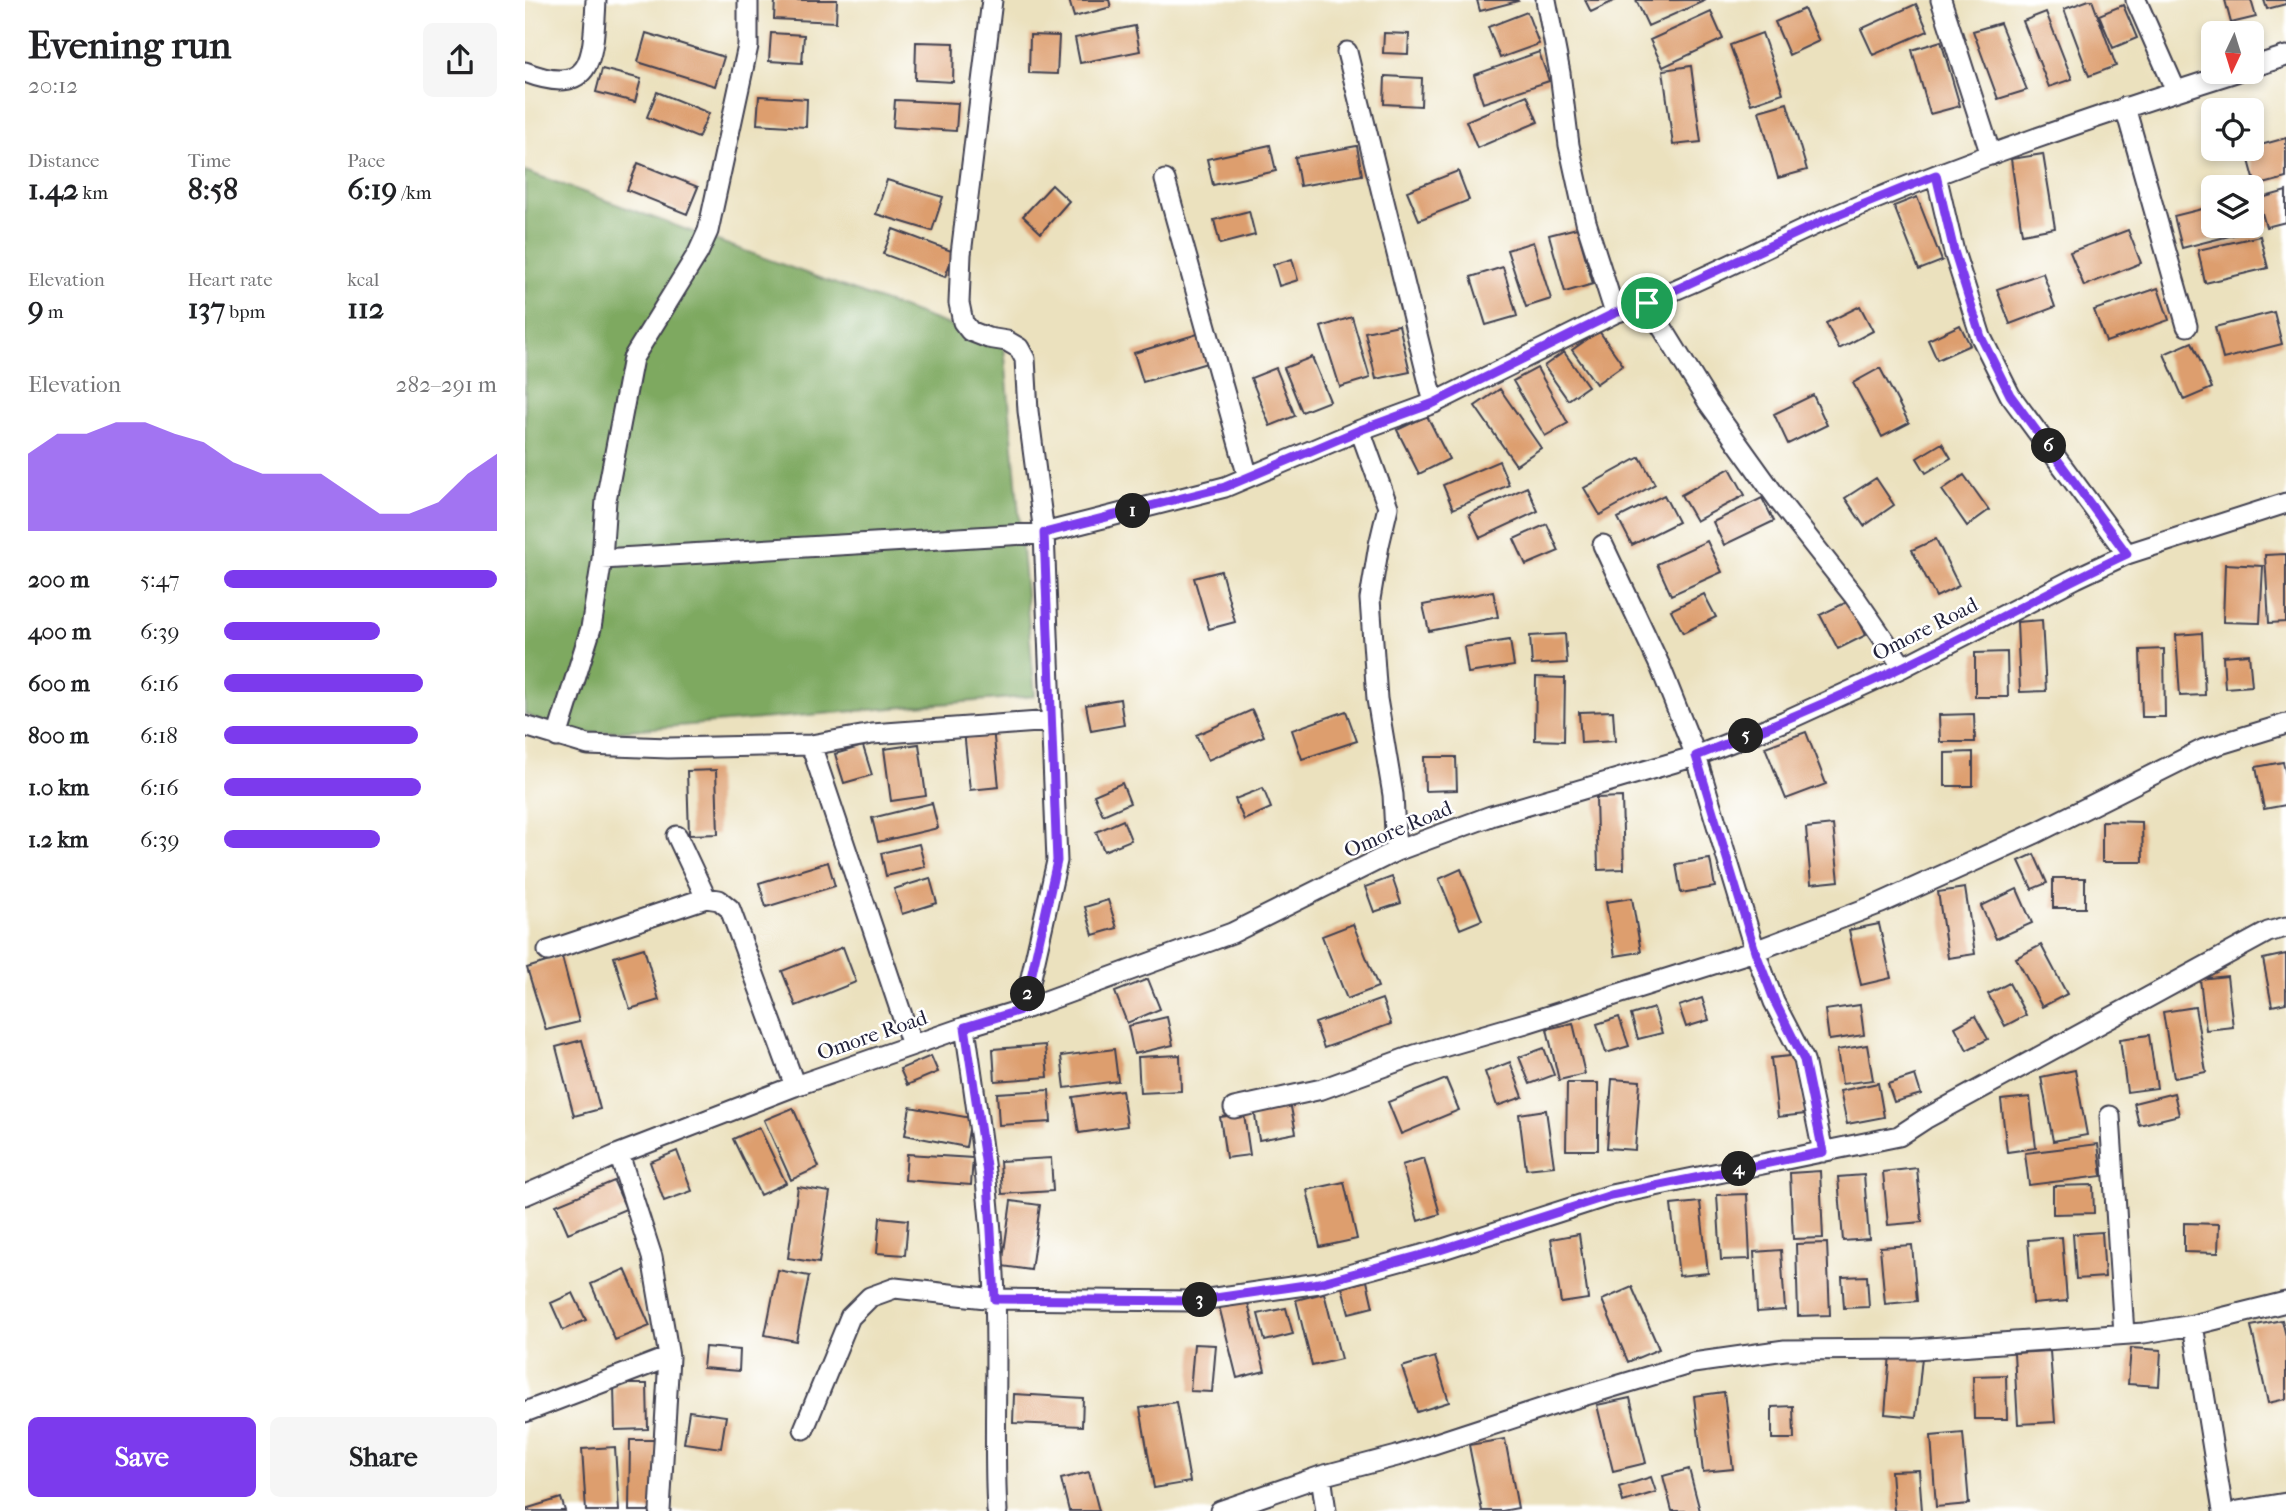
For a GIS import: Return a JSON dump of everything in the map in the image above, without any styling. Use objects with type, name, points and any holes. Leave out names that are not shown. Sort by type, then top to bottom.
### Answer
[{"type":"street","points":[[525,72],[559,82],[573,79],[583,72],[594,49],[596,0]]},
{"type":"street","points":[[557,737],[591,628],[602,559],[606,500],[633,358],[698,253],[708,231],[748,46],[748,0]]},
{"type":"street","points":[[992,0],[961,254],[959,303],[963,322],[970,331],[1007,341],[1019,348],[1025,359],[1028,411],[1044,533],[1057,861],[1024,1009]]},
{"type":"street","points":[[1546,0],[1560,73],[1569,145],[1586,222],[1615,313]]},
{"type":"street","points":[[1941,0],[1991,155]]},
{"type":"street","points":[[2136,0],[2176,91]]},
{"type":"street","points":[[1347,52],[1434,403]]},
{"type":"street","points":[[2265,63],[2286,56]]},
{"type":"street","points":[[602,559],[1044,533],[1225,487],[1360,430],[1434,403],[1615,313],[1647,303],[1823,221],[1936,175],[2125,107],[2201,83]]},
{"type":"street","points":[[2125,107],[2187,326]]},
{"type":"street","points":[[1936,175],[1954,251],[1981,337],[2010,395],[2127,554]]},
{"type":"street","points":[[1165,180],[1248,477]]},
{"type":"street","points":[[1647,303],[1708,402],[1779,501],[1854,596],[1903,667]]},
{"type":"street","points":[[1360,430],[1388,507],[1370,599],[1377,699],[1392,795],[1396,851]]},
{"type":"street","name":"Omore Road","points":[[525,1195],[619,1154],[795,1086],[1024,1009],[1232,933],[1396,851],[1491,816],[1696,756],[1785,721],[1903,667],[2127,554],[2286,503]]},
{"type":"street","points":[[1603,545],[1660,666],[1696,756],[1755,951],[1775,1002],[1804,1060],[1823,1152]]},
{"type":"street","points":[[525,726],[588,745],[640,748],[811,745],[872,734],[1052,721]]},
{"type":"street","points":[[1234,1108],[1322,1089],[1415,1055],[1755,951],[1881,903],[2036,832],[2204,749],[2286,724]]},
{"type":"street","points":[[811,745],[912,1045]]},
{"type":"street","points":[[677,836],[706,898]]},
{"type":"street","points":[[548,951],[706,898],[719,900],[730,909],[795,1086]]},
{"type":"street","points":[[804,1429],[850,1317],[870,1297],[895,1288],[995,1299],[1195,1301],[1319,1283],[1440,1250],[1599,1198],[1899,1136],[1925,1119],[2268,932],[2286,927]]},
{"type":"street","points":[[965,1027],[988,1180],[995,1299],[994,1457],[997,1511]]},
{"type":"street","points":[[2110,1116],[2124,1334]]},
{"type":"street","points":[[619,1154],[652,1257],[669,1357],[660,1511]]},
{"type":"street","points":[[1220,1511],[1321,1476],[1397,1456],[1693,1363],[1785,1350],[1915,1349],[2124,1334],[2193,1325],[2286,1302]]},
{"type":"street","points":[[2193,1325],[2223,1511]]},
{"type":"street","points":[[525,1412],[669,1357]]},
{"type":"street","points":[[1321,1476],[1326,1511]]},
{"type":"street","points":[[2238,1511],[2286,1503]]},
{"type":"green space","points":[[525,171],[1004,345],[1035,696],[570,735],[525,714]]},
{"type":"building","points":[[775,0],[837,0],[836,22],[774,19]]},
{"type":"building","points":[[1069,0],[1109,0],[1111,7],[1074,17]]},
{"type":"building","points":[[1477,0],[1517,0],[1518,1],[1480,11]]},
{"type":"building","points":[[1585,0],[1616,0],[1591,12]]},
{"type":"building","points":[[1636,0],[1706,0],[1648,26]]},
{"type":"building","points":[[2092,0],[2116,66],[2089,76],[2064,9]]},
{"type":"building","points":[[2225,0],[2251,0],[2256,17],[2230,21]]},
{"type":"building","points":[[2264,0],[2286,0],[2286,4],[2267,9]]},
{"type":"building","points":[[1916,4],[1928,31],[1873,55],[1861,29]]},
{"type":"building","points":[[2123,5],[2137,38],[2113,48],[2099,15]]},
{"type":"building","points":[[1804,9],[1819,41],[1789,55],[1775,22]]},
{"type":"building","points":[[1527,12],[1539,44],[1500,58],[1488,27]]},
{"type":"building","points":[[1711,12],[1723,39],[1663,67],[1650,40]]},
{"type":"building","points":[[2046,12],[2072,79],[2049,87],[2023,21]]},
{"type":"building","points":[[2000,23],[2027,90],[1998,99],[1973,31]]},
{"type":"building","points":[[1135,26],[1140,51],[1080,63],[1075,38]]},
{"type":"building","points":[[646,33],[724,57],[715,86],[638,62]]},
{"type":"building","points":[[771,33],[804,35],[802,63],[769,61]]},
{"type":"building","points":[[1384,33],[1409,34],[1408,54],[1383,53]]},
{"type":"building","points":[[1762,33],[1783,93],[1751,104],[1730,45]]},
{"type":"building","points":[[1030,35],[1059,36],[1057,74],[1029,73]]},
{"type":"building","points":[[1941,41],[1960,106],[1930,114],[1912,50]]},
{"type":"building","points":[[916,42],[954,43],[953,82],[915,80]]},
{"type":"building","points":[[1539,52],[1549,81],[1483,103],[1474,75]]},
{"type":"building","points":[[1691,66],[1701,142],[1673,145],[1663,70]]},
{"type":"building","points":[[602,69],[641,79],[635,102],[596,92]]},
{"type":"building","points":[[1385,76],[1422,78],[1421,106],[1384,104]]},
{"type":"building","points":[[657,92],[709,113],[698,138],[647,117]]},
{"type":"building","points":[[1527,95],[1538,122],[1477,148],[1466,121]]},
{"type":"building","points":[[759,96],[807,99],[806,127],[757,124]]},
{"type":"building","points":[[895,100],[958,103],[956,131],[893,127]]},
{"type":"building","points":[[1787,103],[1807,170],[1778,178],[1759,111]]},
{"type":"building","points":[[2286,138],[2286,178],[2264,184],[2264,175],[2253,175],[2249,161],[2264,161],[2264,144]]},
{"type":"building","points":[[1270,145],[1276,171],[1213,185],[1207,159]]},
{"type":"building","points":[[1357,146],[1362,175],[1300,186],[1295,157]]},
{"type":"building","points":[[2043,154],[2055,228],[2022,234],[2011,159]]},
{"type":"building","points":[[638,163],[698,187],[687,214],[627,190]]},
{"type":"building","points":[[1458,171],[1469,200],[1419,220],[1407,191]]},
{"type":"building","points":[[887,180],[943,197],[932,231],[876,214]]},
{"type":"building","points":[[1052,185],[1069,201],[1041,233],[1023,216]]},
{"type":"building","points":[[2286,191],[2286,222],[2266,227],[2264,197]]},
{"type":"building","points":[[1917,197],[1942,261],[1919,270],[1894,206]]},
{"type":"building","points":[[2201,209],[2201,238],[2221,238],[2182,248],[2174,216]]},
{"type":"building","points":[[1249,211],[1255,235],[1220,244],[1214,220]]},
{"type":"building","points":[[1577,228],[1593,284],[1565,292],[1549,235]]},
{"type":"building","points":[[893,229],[954,252],[945,277],[883,254]]},
{"type":"building","points":[[2128,230],[2141,263],[2084,286],[2070,252]]},
{"type":"building","points":[[2260,238],[2268,268],[2205,283],[2198,250]]},
{"type":"building","points":[[1533,242],[1551,299],[1526,307],[1507,250]]},
{"type":"building","points":[[1292,259],[1298,280],[1279,286],[1273,265]]},
{"type":"building","points":[[1503,267],[1517,316],[1486,325],[1471,277]]},
{"type":"building","points":[[2043,273],[2055,307],[2010,324],[1997,289]]},
{"type":"building","points":[[2158,288],[2169,320],[2106,342],[2094,310]]},
{"type":"building","points":[[1860,306],[1873,331],[1839,349],[1826,323]]},
{"type":"building","points":[[2274,312],[2282,344],[2223,359],[2215,327]]},
{"type":"building","points":[[1352,317],[1370,378],[1340,387],[1321,327]]},
{"type":"building","points":[[1399,325],[1410,372],[1376,379],[1365,332]]},
{"type":"building","points":[[1960,325],[1970,345],[1937,360],[1928,340]]},
{"type":"building","points":[[1599,331],[1623,365],[1596,384],[1572,350]]},
{"type":"building","points":[[1201,333],[1210,362],[1143,382],[1134,353]]},
{"type":"building","points":[[2192,342],[2212,388],[2184,400],[2164,354]]},
{"type":"building","points":[[1564,352],[1588,386],[1568,400],[1544,366]]},
{"type":"building","points":[[1312,357],[1330,401],[1302,412],[1284,368]]},
{"type":"building","points":[[1276,368],[1295,416],[1270,426],[1251,378]]},
{"type":"building","points":[[1537,368],[1568,423],[1545,436],[1513,381]]},
{"type":"building","points":[[1880,368],[1909,423],[1882,437],[1853,383]]},
{"type":"building","points":[[1500,389],[1541,448],[1516,465],[1475,406]]},
{"type":"building","points":[[1813,395],[1827,425],[1788,444],[1774,414]]},
{"type":"building","points":[[1427,416],[1449,459],[1419,474],[1397,430]]},
{"type":"building","points":[[1942,443],[1951,458],[1926,473],[1917,458]]},
{"type":"building","points":[[1640,457],[1655,484],[1600,515],[1584,488]]},
{"type":"building","points":[[1499,461],[1509,485],[1453,509],[1443,485]]},
{"type":"building","points":[[1730,468],[1745,495],[1696,521],[1681,495]]},
{"type":"building","points":[[1964,475],[1989,510],[1967,526],[1942,490]]},
{"type":"building","points":[[1876,478],[1894,505],[1864,526],[1845,498]]},
{"type":"building","points":[[1527,487],[1538,511],[1480,538],[1469,514]]},
{"type":"building","points":[[1664,495],[1678,522],[1632,545],[1618,518]]},
{"type":"building","points":[[1762,498],[1774,521],[1724,545],[1713,522]]},
{"type":"building","points":[[1547,524],[1559,551],[1526,565],[1514,539]]},
{"type":"building","points":[[1936,539],[1959,586],[1936,597],[1912,550]]},
{"type":"building","points":[[1707,541],[1722,572],[1671,595],[1657,564]]},
{"type":"building","points":[[2286,554],[2286,622],[2269,623],[2265,555]]},
{"type":"building","points":[[2225,564],[2263,566],[2260,623],[2223,622]]},
{"type":"building","points":[[1221,571],[1235,622],[1209,629],[1194,578]]},
{"type":"building","points":[[1493,591],[1498,617],[1429,631],[1423,605]]},
{"type":"building","points":[[1704,594],[1716,617],[1683,633],[1671,610]]},
{"type":"building","points":[[1849,601],[1866,635],[1838,649],[1820,615]]},
{"type":"building","points":[[2042,620],[2046,691],[2020,692],[2017,622]]},
{"type":"building","points":[[2202,633],[2205,695],[2180,696],[2176,635]]},
{"type":"building","points":[[1565,634],[1567,663],[1532,665],[1530,636]]},
{"type":"building","points":[[1510,640],[1514,666],[1468,673],[1464,647]]},
{"type":"building","points":[[2164,649],[2165,717],[2142,717],[2140,650]]},
{"type":"building","points":[[2007,652],[2008,697],[1975,697],[1975,653]]},
{"type":"building","points":[[2249,654],[2252,686],[2225,688],[2223,656]]},
{"type":"building","points":[[1536,677],[1565,678],[1564,741],[1535,740]]},
{"type":"building","points":[[1120,699],[1124,725],[1091,731],[1086,705]]},
{"type":"building","points":[[1252,710],[1264,736],[1208,760],[1196,735]]},
{"type":"building","points":[[1346,711],[1357,741],[1302,759],[1292,730]]},
{"type":"building","points":[[1613,711],[1615,741],[1581,743],[1579,712]]},
{"type":"building","points":[[1974,714],[1975,742],[1940,742],[1939,715]]},
{"type":"building","points":[[993,728],[999,787],[970,790],[964,731]]},
{"type":"building","points":[[1806,732],[1826,784],[1786,799],[1765,747]]},
{"type":"building","points":[[919,744],[926,796],[891,801],[884,749]]},
{"type":"building","points":[[863,746],[872,775],[844,783],[835,754]]},
{"type":"building","points":[[1973,752],[1973,786],[1945,786],[1945,753]]},
{"type":"building","points":[[1424,757],[1456,757],[1457,790],[1425,791]]},
{"type":"building","points":[[2283,762],[2286,774],[2286,805],[2264,809],[2256,767]]},
{"type":"building","points":[[716,770],[718,834],[689,835],[687,771]]},
{"type":"building","points":[[1122,783],[1130,803],[1103,815],[1094,795]]},
{"type":"building","points":[[1263,788],[1271,808],[1244,820],[1235,799]]},
{"type":"building","points":[[1622,797],[1624,869],[1598,870],[1596,798]]},
{"type":"building","points":[[932,803],[938,828],[878,842],[872,818]]},
{"type":"building","points":[[1123,820],[1131,840],[1104,851],[1096,832]]},
{"type":"building","points":[[2102,821],[2142,822],[2143,862],[2102,862]]},
{"type":"building","points":[[1833,825],[1839,881],[1811,884],[1806,828]]},
{"type":"building","points":[[919,844],[925,867],[886,876],[881,853]]},
{"type":"building","points":[[2034,854],[2047,883],[2032,889],[2019,861]]},
{"type":"building","points":[[1710,859],[1715,887],[1681,893],[1676,864]]},
{"type":"building","points":[[828,862],[835,886],[766,907],[759,883]]},
{"type":"building","points":[[1461,869],[1482,920],[1460,929],[1439,879]]},
{"type":"building","points":[[1392,877],[1401,903],[1374,912],[1365,887]]},
{"type":"building","points":[[930,878],[937,903],[902,914],[894,889]]},
{"type":"building","points":[[2053,878],[2085,878],[2085,908],[2053,908]]},
{"type":"building","points":[[1965,888],[1975,954],[1948,958],[1938,892]]},
{"type":"building","points":[[2017,889],[2032,923],[1996,939],[1981,906]]},
{"type":"building","points":[[1632,898],[1641,952],[1615,956],[1606,902]]},
{"type":"building","points":[[1108,900],[1117,928],[1093,935],[1085,907]]},
{"type":"building","points":[[1353,924],[1378,987],[1347,999],[1322,936]]},
{"type":"building","points":[[1879,924],[1891,978],[1861,985],[1849,930]]},
{"type":"building","points":[[2041,945],[2067,994],[2042,1007],[2016,958]]},
{"type":"building","points":[[843,947],[856,982],[796,1006],[782,971]]},
{"type":"building","points":[[644,948],[659,1000],[630,1009],[614,957]]},
{"type":"building","points":[[2286,954],[2286,1003],[2272,1006],[2263,959]]},
{"type":"building","points":[[562,957],[579,1022],[546,1030],[527,968]]},
{"type":"building","points":[[2227,976],[2233,1027],[2206,1030],[2200,979]]},
{"type":"building","points":[[1148,979],[1160,1009],[1127,1023],[1115,992]]},
{"type":"building","points":[[2009,983],[2026,1015],[2005,1026],[1988,994]]},
{"type":"building","points":[[1702,998],[1709,1020],[1686,1027],[1679,1006]]},
{"type":"building","points":[[1382,999],[1391,1024],[1324,1048],[1315,1023]]},
{"type":"building","points":[[1860,1005],[1864,1035],[1829,1040],[1825,1010]]},
{"type":"building","points":[[2195,1007],[2206,1072],[2174,1078],[2163,1012]]},
{"type":"building","points":[[1654,1008],[1662,1033],[1638,1039],[1631,1015]]},
{"type":"building","points":[[1975,1016],[1988,1039],[1967,1050],[1955,1027]]},
{"type":"building","points":[[1167,1017],[1173,1045],[1134,1054],[1128,1026]]},
{"type":"building","points":[[1619,1017],[1629,1046],[1606,1053],[1597,1024]]},
{"type":"building","points":[[1573,1023],[1585,1074],[1559,1080],[1547,1029]]},
{"type":"building","points":[[2149,1035],[2157,1088],[2127,1092],[2120,1039]]},
{"type":"building","points":[[582,1040],[600,1109],[574,1116],[556,1047]]},
{"type":"building","points":[[1045,1045],[1048,1077],[995,1081],[993,1049]]},
{"type":"building","points":[[1867,1045],[1873,1080],[1842,1084],[1837,1050]]},
{"type":"building","points":[[1544,1048],[1554,1075],[1530,1084],[1519,1057]]},
{"type":"building","points":[[1114,1049],[1118,1081],[1065,1088],[1061,1056]]},
{"type":"building","points":[[1180,1055],[1181,1091],[1140,1093],[1138,1057]]},
{"type":"building","points":[[1799,1055],[1805,1114],[1778,1117],[1771,1058]]},
{"type":"building","points":[[931,1056],[938,1072],[907,1085],[900,1069]]},
{"type":"building","points":[[1510,1062],[1523,1097],[1497,1106],[1485,1072]]},
{"type":"building","points":[[2075,1070],[2087,1135],[2053,1141],[2041,1077]]},
{"type":"building","points":[[1915,1075],[1921,1094],[1894,1102],[1888,1084]]},
{"type":"building","points":[[1446,1079],[1459,1110],[1401,1134],[1388,1102]]},
{"type":"building","points":[[1612,1079],[1640,1081],[1635,1150],[1607,1148]]},
{"type":"building","points":[[1567,1083],[1598,1083],[1598,1150],[1566,1150]]},
{"type":"building","points":[[1878,1083],[1884,1117],[1847,1124],[1840,1091]]},
{"type":"building","points":[[1049,1090],[1051,1122],[999,1125],[997,1093]]},
{"type":"building","points":[[1122,1090],[1127,1126],[1079,1133],[1073,1097]]},
{"type":"building","points":[[2174,1093],[2179,1115],[2139,1125],[2134,1103]]},
{"type":"building","points":[[2030,1097],[2036,1148],[2007,1152],[2001,1100]]},
{"type":"building","points":[[1290,1102],[1296,1133],[1259,1140],[1254,1109]]},
{"type":"building","points":[[910,1107],[971,1118],[966,1147],[905,1135]]},
{"type":"building","points":[[793,1108],[819,1167],[791,1180],[764,1120]]},
{"type":"building","points":[[1546,1110],[1554,1166],[1526,1169],[1519,1114]]},
{"type":"building","points":[[1244,1114],[1250,1155],[1226,1158],[1220,1117]]},
{"type":"building","points":[[759,1127],[786,1183],[760,1195],[733,1139]]},
{"type":"building","points":[[2098,1144],[2102,1176],[2029,1185],[2025,1153]]},
{"type":"building","points":[[677,1151],[692,1191],[664,1201],[650,1162]]},
{"type":"building","points":[[907,1154],[973,1158],[971,1185],[905,1180]]},
{"type":"building","points":[[1051,1158],[1053,1191],[1002,1194],[1000,1161]]},
{"type":"building","points":[[1424,1158],[1440,1214],[1418,1221],[1402,1165]]},
{"type":"building","points":[[1917,1168],[1922,1222],[1888,1225],[1883,1172]]},
{"type":"building","points":[[1820,1171],[1823,1238],[1793,1239],[1790,1173]]},
{"type":"building","points":[[1864,1175],[1869,1239],[1843,1241],[1838,1177]]},
{"type":"building","points":[[614,1181],[626,1209],[568,1233],[556,1205]]},
{"type":"building","points":[[1344,1182],[1357,1239],[1320,1247],[1307,1190]]},
{"type":"building","points":[[2093,1185],[2094,1213],[2053,1214],[2053,1186]]},
{"type":"building","points":[[798,1187],[830,1192],[819,1263],[788,1258]]},
{"type":"building","points":[[1747,1194],[1750,1259],[1721,1260],[1717,1195]]},
{"type":"building","points":[[1011,1201],[1040,1205],[1031,1270],[1002,1266]]},
{"type":"building","points":[[1700,1202],[1708,1273],[1679,1276],[1671,1205]]},
{"type":"building","points":[[880,1217],[908,1220],[905,1255],[877,1253]]},
{"type":"building","points":[[2184,1223],[2219,1224],[2218,1253],[2184,1252]]},
{"type":"building","points":[[2102,1232],[2105,1277],[2076,1279],[2073,1234]]},
{"type":"building","points":[[1579,1234],[1588,1299],[1561,1303],[1551,1239]]},
{"type":"building","points":[[2062,1237],[2067,1301],[2033,1304],[2028,1240]]},
{"type":"building","points":[[1827,1243],[1830,1315],[1798,1316],[1796,1244]]},
{"type":"building","points":[[1912,1245],[1917,1301],[1885,1304],[1880,1247]]},
{"type":"building","points":[[1781,1250],[1785,1310],[1757,1312],[1754,1252]]},
{"type":"building","points":[[625,1269],[650,1326],[615,1340],[591,1284]]},
{"type":"building","points":[[778,1270],[809,1276],[796,1341],[765,1335]]},
{"type":"building","points":[[1867,1276],[1869,1307],[1844,1308],[1842,1277]]},
{"type":"building","points":[[1367,1281],[1373,1307],[1349,1313],[1342,1287]]},
{"type":"building","points":[[1632,1287],[1659,1349],[1628,1362],[1602,1300]]},
{"type":"building","points":[[573,1293],[586,1320],[563,1330],[551,1303]]},
{"type":"building","points":[[1324,1293],[1341,1359],[1312,1366],[1296,1300]]},
{"type":"building","points":[[1247,1299],[1265,1371],[1237,1378],[1219,1306]]},
{"type":"building","points":[[1286,1308],[1293,1334],[1265,1341],[1258,1314]]},
{"type":"building","points":[[2282,1320],[2286,1336],[2286,1399],[2268,1403],[2251,1326]]},
{"type":"building","points":[[1194,1344],[1216,1345],[1212,1392],[1190,1391]]},
{"type":"building","points":[[705,1347],[740,1350],[739,1371],[703,1368]]},
{"type":"building","points":[[2131,1348],[2161,1350],[2159,1386],[2128,1384]]},
{"type":"building","points":[[2050,1351],[2055,1422],[2018,1424],[2014,1353]]},
{"type":"building","points":[[1890,1354],[1922,1357],[1916,1417],[1885,1414]]},
{"type":"building","points":[[1435,1357],[1449,1402],[1417,1412],[1402,1367]]},
{"type":"building","points":[[2006,1375],[2007,1419],[1974,1419],[1973,1376]]},
{"type":"building","points":[[614,1384],[647,1384],[648,1429],[615,1430]]},
{"type":"building","points":[[1724,1392],[1733,1469],[1703,1472],[1694,1396]]},
{"type":"building","points":[[1014,1394],[1083,1398],[1082,1426],[1013,1423]]},
{"type":"building","points":[[1630,1398],[1646,1463],[1613,1471],[1597,1405]]},
{"type":"building","points":[[1176,1402],[1190,1482],[1154,1488],[1140,1408]]},
{"type":"building","points":[[1793,1406],[1794,1439],[1772,1439],[1772,1407]]},
{"type":"building","points":[[689,1411],[726,1416],[721,1448],[684,1443]]},
{"type":"building","points":[[1963,1433],[1969,1504],[1936,1507],[1931,1436]]},
{"type":"building","points":[[1505,1439],[1518,1508],[1482,1511],[1469,1445]]},
{"type":"building","points":[[630,1440],[657,1440],[656,1511],[629,1511]]},
{"type":"building","points":[[615,1447],[619,1511],[586,1511],[582,1449]]},
{"type":"building","points":[[1689,1469],[1700,1511],[1672,1511],[1663,1476]]},
{"type":"building","points":[[1919,1470],[1922,1511],[1894,1511],[1891,1471]]},
{"type":"building","points":[[1089,1472],[1099,1511],[1069,1511],[1061,1479]]},
{"type":"building","points":[[1651,1477],[1656,1492],[1623,1502],[1619,1487]]},
{"type":"building","points":[[561,1498],[565,1511],[525,1511],[525,1509]]},
{"type":"route","points":[[1936,175],[1954,251],[1981,337],[2010,395],[2127,554],[1903,667],[1785,721],[1696,756],[1755,951],[1775,1002],[1804,1060],[1823,1152],[1587,1201],[1440,1250],[1319,1283],[1195,1301],[995,1299],[988,1180],[965,1027],[1024,1009],[1057,861],[1044,533],[1225,487],[1360,430],[1434,403],[1615,313],[1647,303],[1823,221],[1936,175]]}]
